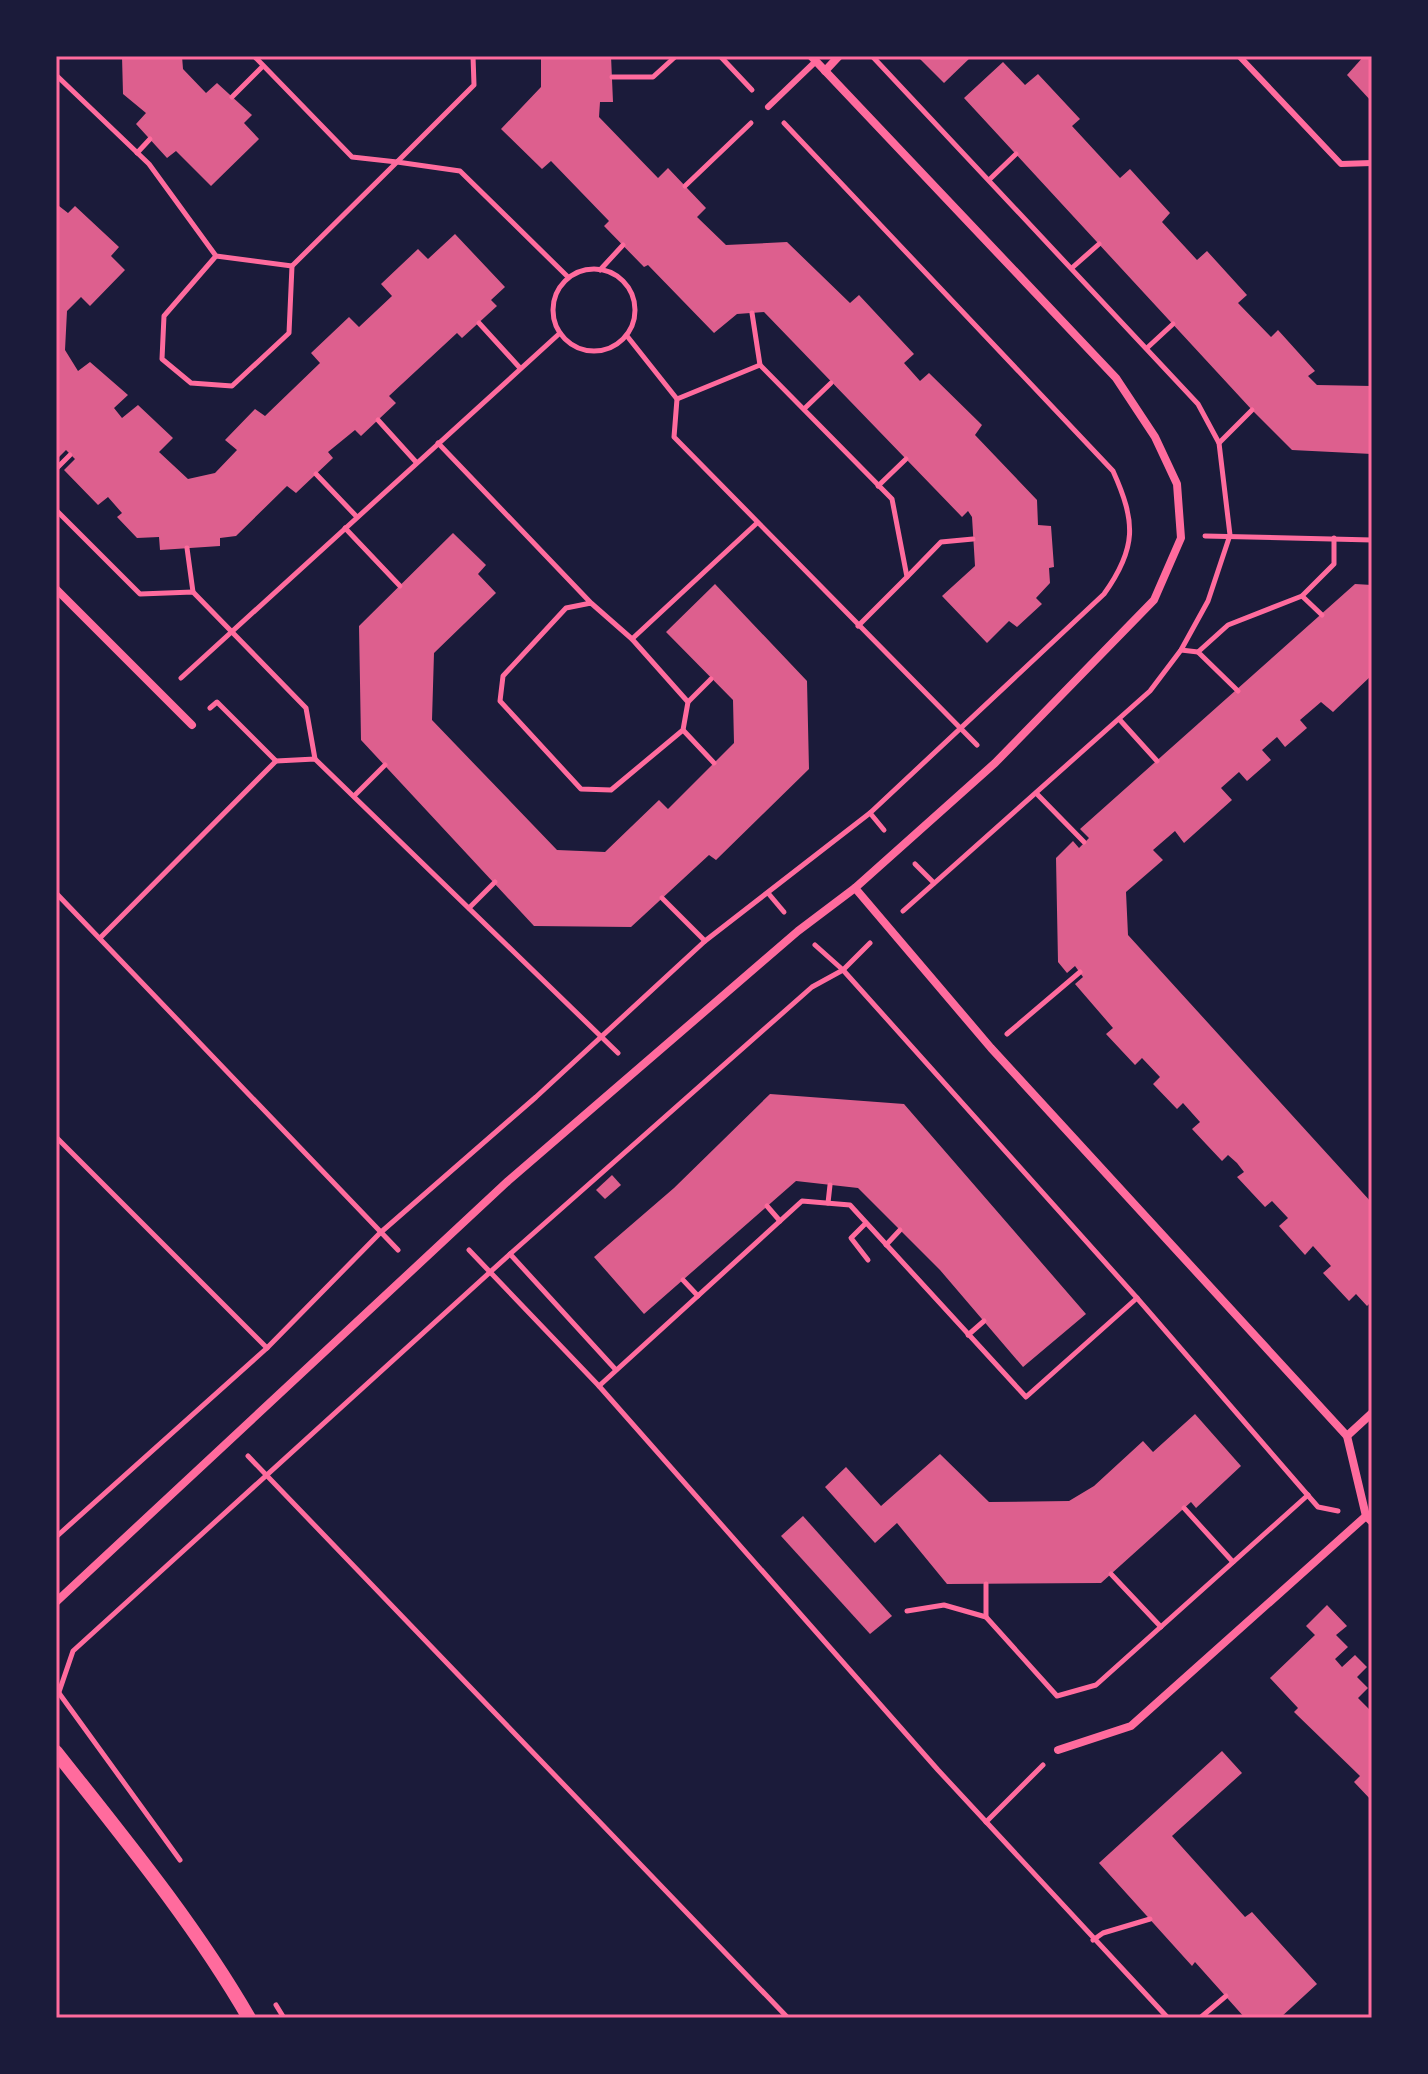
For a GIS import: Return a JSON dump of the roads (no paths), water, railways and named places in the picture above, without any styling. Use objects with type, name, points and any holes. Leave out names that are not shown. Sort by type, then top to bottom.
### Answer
[{"type":"street","points":[[825,71],[839,56]]},
{"type":"street","points":[[56,1602],[230,1438],[636,1069],[798,931],[855,888],[995,763],[1154,600],[1181,538],[1177,484],[1155,437],[1116,378],[813,59]]},
{"type":"street","points":[[56,589],[192,725]]},
{"type":"street","points":[[855,888],[991,1048],[1347,1436],[1369,1519],[1131,1726],[1058,1750]]},
{"type":"street","points":[[1347,1436],[1372,1413]]},
{"type":"street","points":[[56,1752],[145,1863],[224,1975],[249,2018]]},
{"type":"lane","points":[[1239,56],[1341,164],[1372,163]]},
{"type":"lane","points":[[768,107],[813,59]]}]
